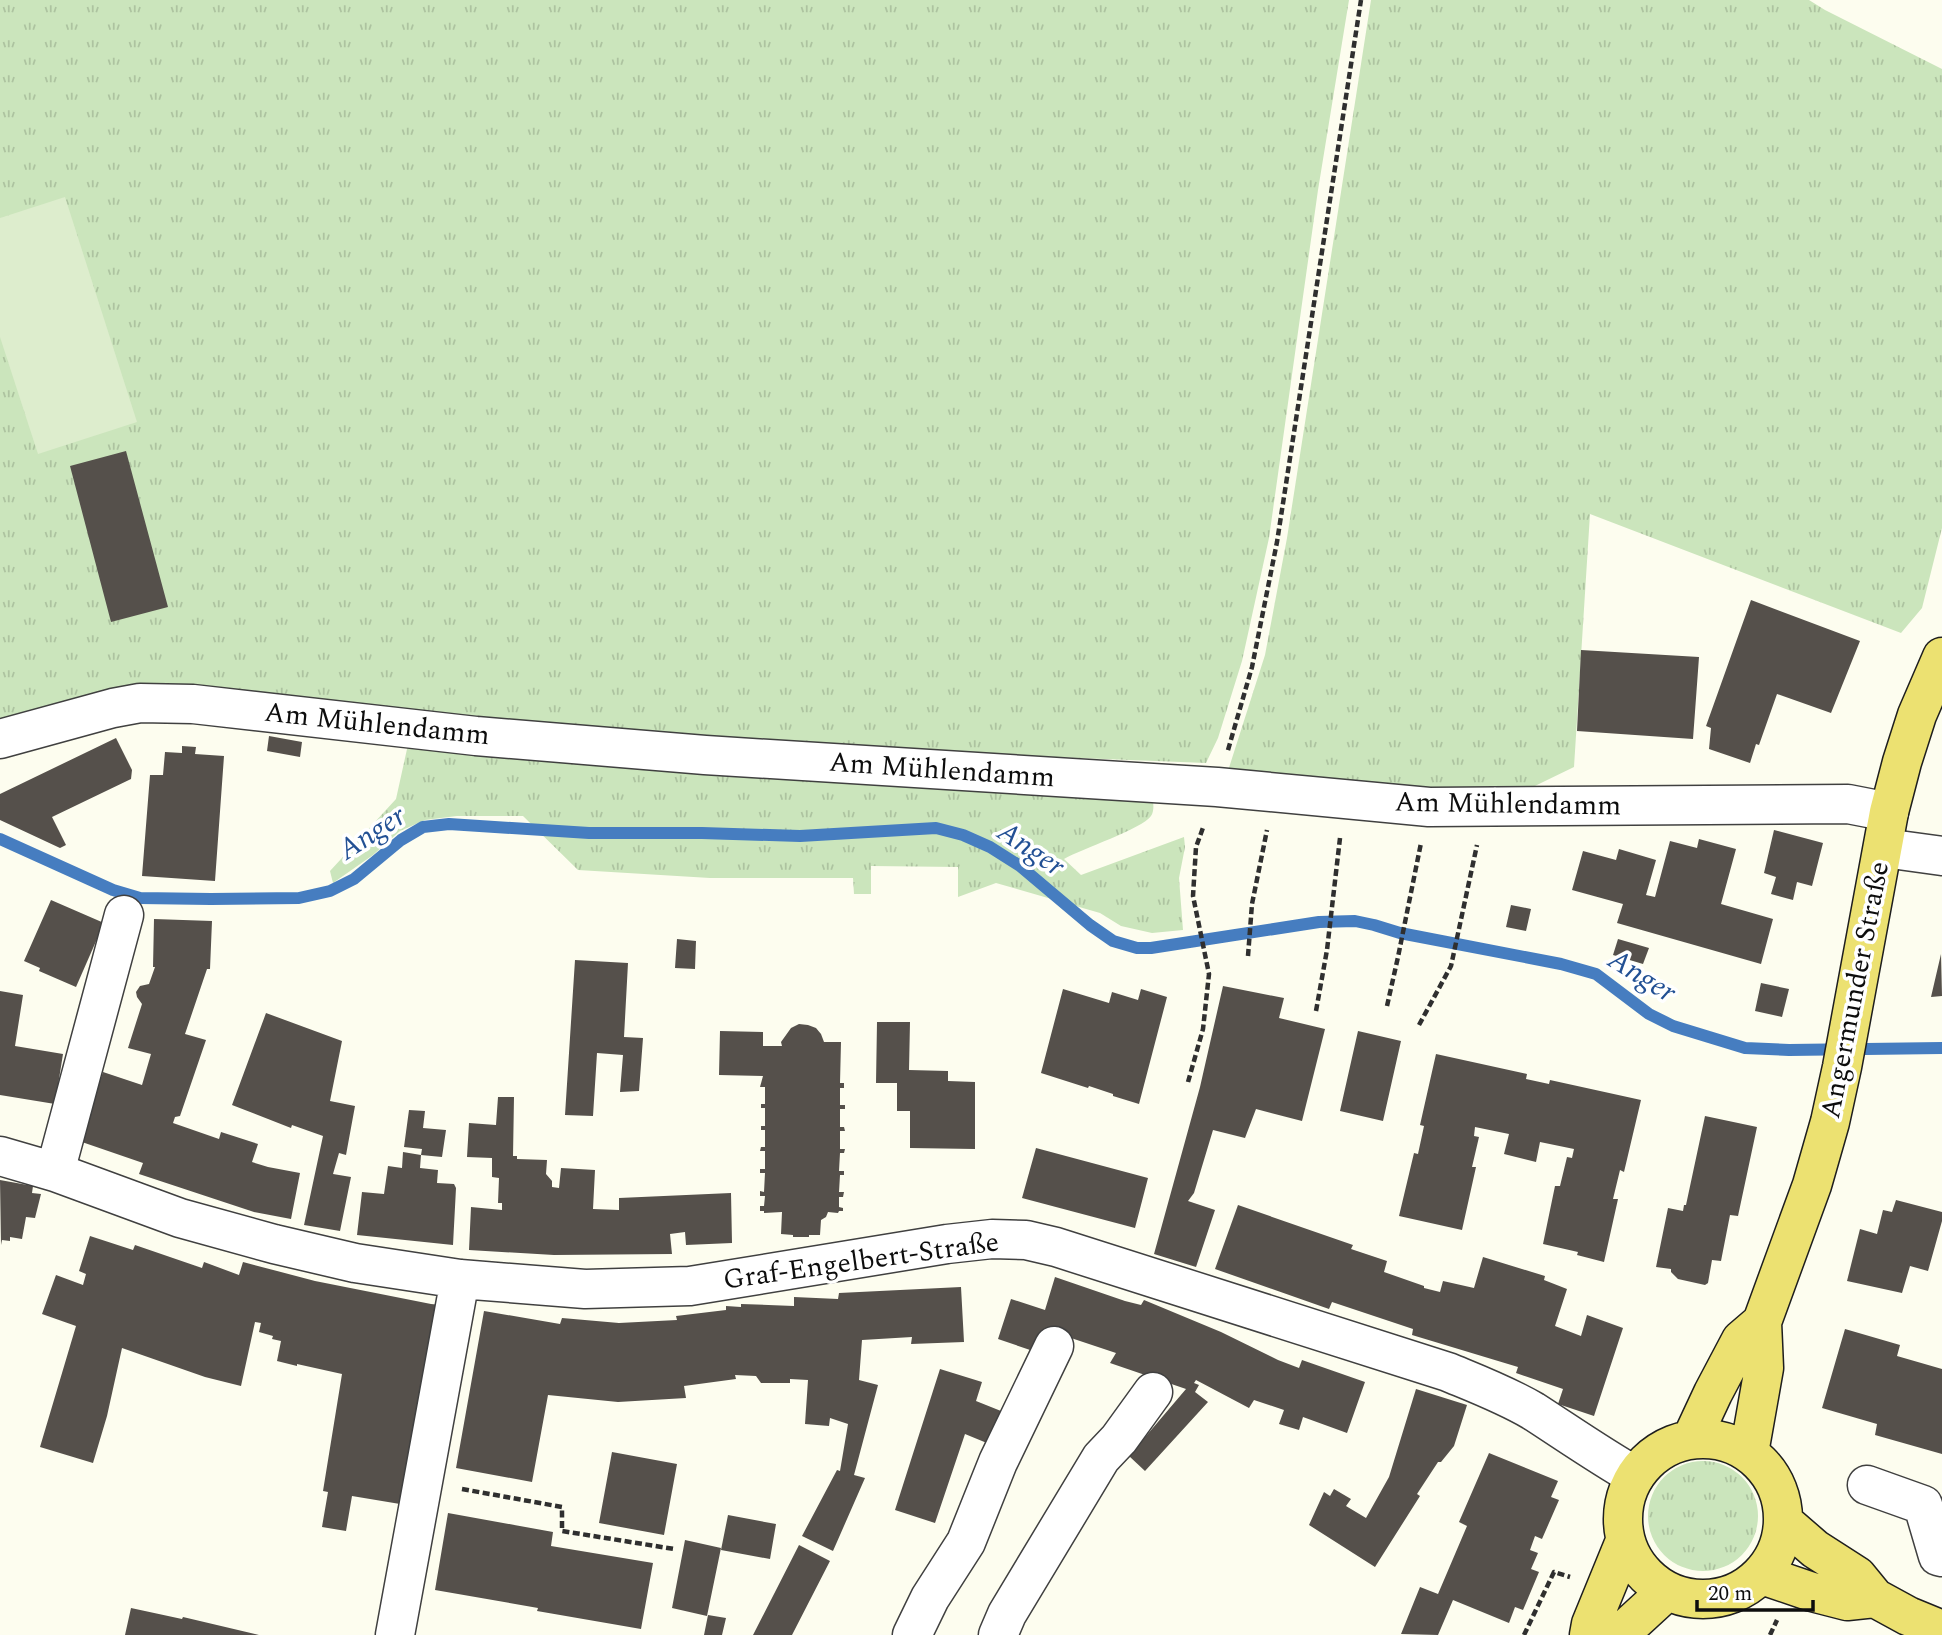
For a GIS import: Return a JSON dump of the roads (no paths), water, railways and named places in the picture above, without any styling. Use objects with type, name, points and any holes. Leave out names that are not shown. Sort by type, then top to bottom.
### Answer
[{"type":"main road","name":"Angermunder Straße","points":[[1749,1453],[1764,1368],[1762,1322],[1812,1185],[1830,1122],[1902,762],[1913,726],[1942,657]]},
{"type":"main road","name":"Angermunder Straße","points":[[1692,1438],[1741,1340],[1762,1322]]},
{"type":"main road","points":[[1692,1438],[1720,1440],[1749,1453],[1765,1468],[1777,1488],[1785,1524],[1777,1550],[1762,1575],[1748,1586],[1722,1597],[1694,1599],[1667,1591],[1649,1578],[1634,1561],[1625,1541],[1623,1519],[1626,1496],[1635,1475],[1653,1456],[1692,1438]]},
{"type":"main road","points":[[1785,1524],[1815,1549],[1857,1576],[1875,1598],[1942,1630]]},
{"type":"main road","points":[[1589,1635],[1625,1541]]},
{"type":"main road","points":[[1762,1575],[1847,1601],[1875,1598]]},
{"type":"main road","points":[[1619,1635],[1667,1591]]},
{"type":"street","name":"Am Mühlendamm","points":[[0,739],[113,708],[160,702],[476,736],[1217,787],[1429,807],[1848,804],[1887,830],[1942,856]]},
{"type":"street","points":[[55,1172],[124,915]]},
{"type":"street","name":"Graf-Engelbert-Straße","points":[[0,1156],[55,1172],[180,1218],[274,1244],[355,1262],[460,1279],[585,1289],[690,1286],[947,1244],[992,1238],[1026,1240],[1056,1247],[1448,1372],[1495,1391],[1635,1475]]},
{"type":"street","points":[[395,1635],[460,1279]]},
{"type":"street","points":[[912,1635],[930,1598],[966,1542],[998,1462],[1054,1346]]},
{"type":"street","points":[[998,1635],[1007,1614],[1101,1458],[1119,1439],[1153,1392]]},
{"type":"street","points":[[1867,1485],[1923,1505],[1938,1556],[1942,1557]]},
{"type":"waterway","name":"Anger","points":[[0,839],[113,890],[140,898],[299,898],[330,891],[354,879],[401,840],[423,827],[449,824],[589,833],[800,836],[936,828],[963,835],[990,847],[1020,866],[1113,941],[1137,948],[1319,922],[1355,921],[1400,933],[1561,964],[1596,974],[1649,1014],[1673,1026],[1745,1048],[1942,1048]]}]
